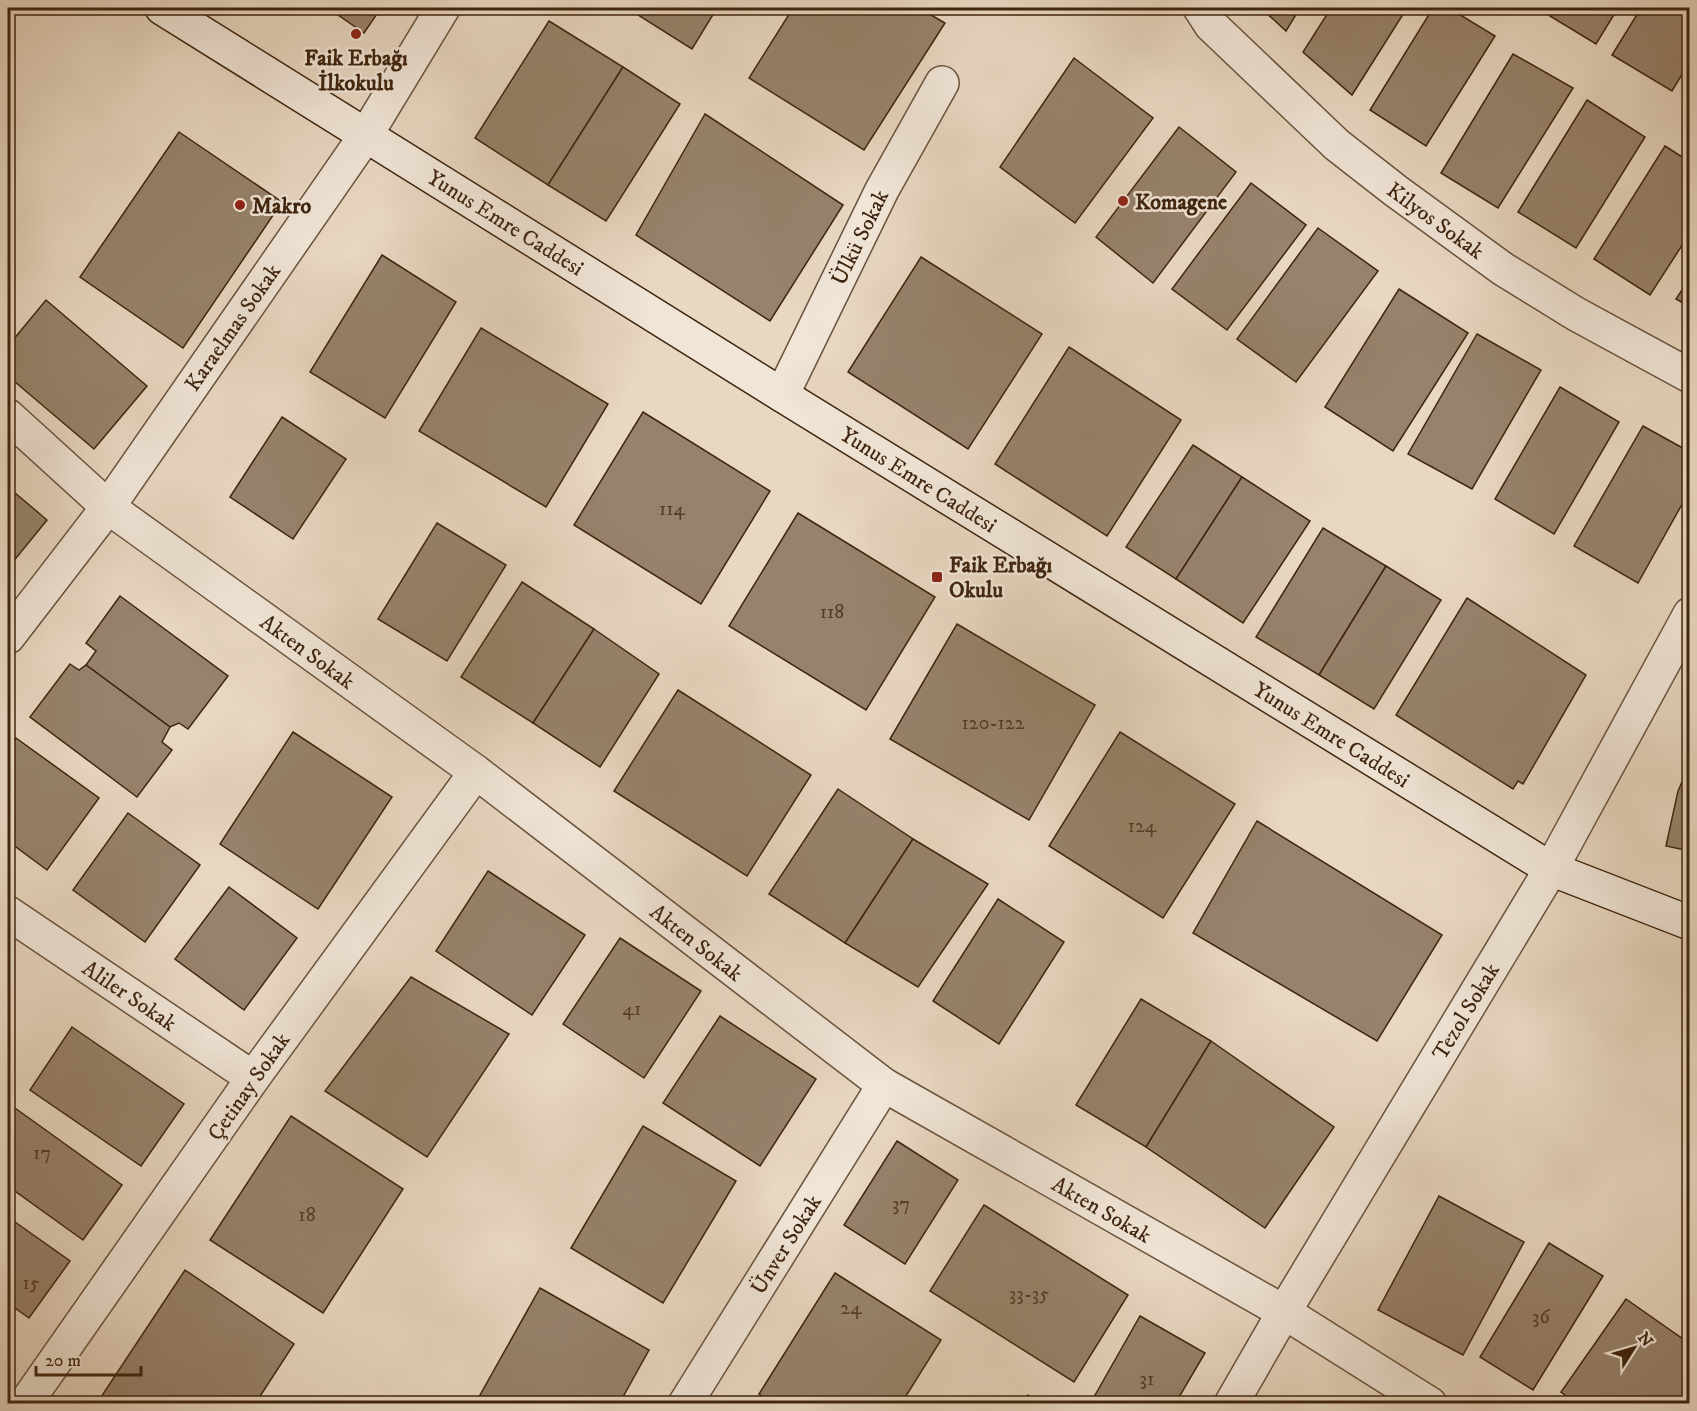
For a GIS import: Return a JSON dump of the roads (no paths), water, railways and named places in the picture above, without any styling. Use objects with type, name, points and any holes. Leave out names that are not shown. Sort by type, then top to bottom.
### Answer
[{"type":"street","name":"Yunus Emre Caddesi","points":[[162,8],[782,395],[1551,869],[1689,923]]},
{"type":"street","name":"Karaelmas Sokak","points":[[8,637],[108,507],[366,135],[443,8]]},
{"type":"street","name":"Kilyos Sokak","points":[[1206,16],[1337,145],[1396,191],[1503,269],[1576,314],[1689,376]]},
{"type":"street","name":"Ülkü Sokak","points":[[782,395],[882,190],[942,83]]},
{"type":"street","name":"Akten Sokak","points":[[8,416],[108,507],[476,772],[884,1085],[1284,1312],[1430,1404]]},
{"type":"street","name":"Tezol Sokak","points":[[1231,1404],[1551,869],[1689,614]]},
{"type":"street","name":"Çetinay Sokak","points":[[25,1404],[253,1078],[476,772]]},
{"type":"street","name":"Aliler Sokak","points":[[8,913],[253,1078]]},
{"type":"street","name":"Ünver Sokak","points":[[685,1404],[884,1085]]},
{"type":"place","name":"Faik Erbağı İlkokulu","points":[[356,34]]},
{"type":"place","name":"Komagene","points":[[1123,201]]},
{"type":"place","name":"Makro","points":[[240,205]]},
{"type":"place","name":"Faik Erbağı Okulu","points":[[937,577]]}]
